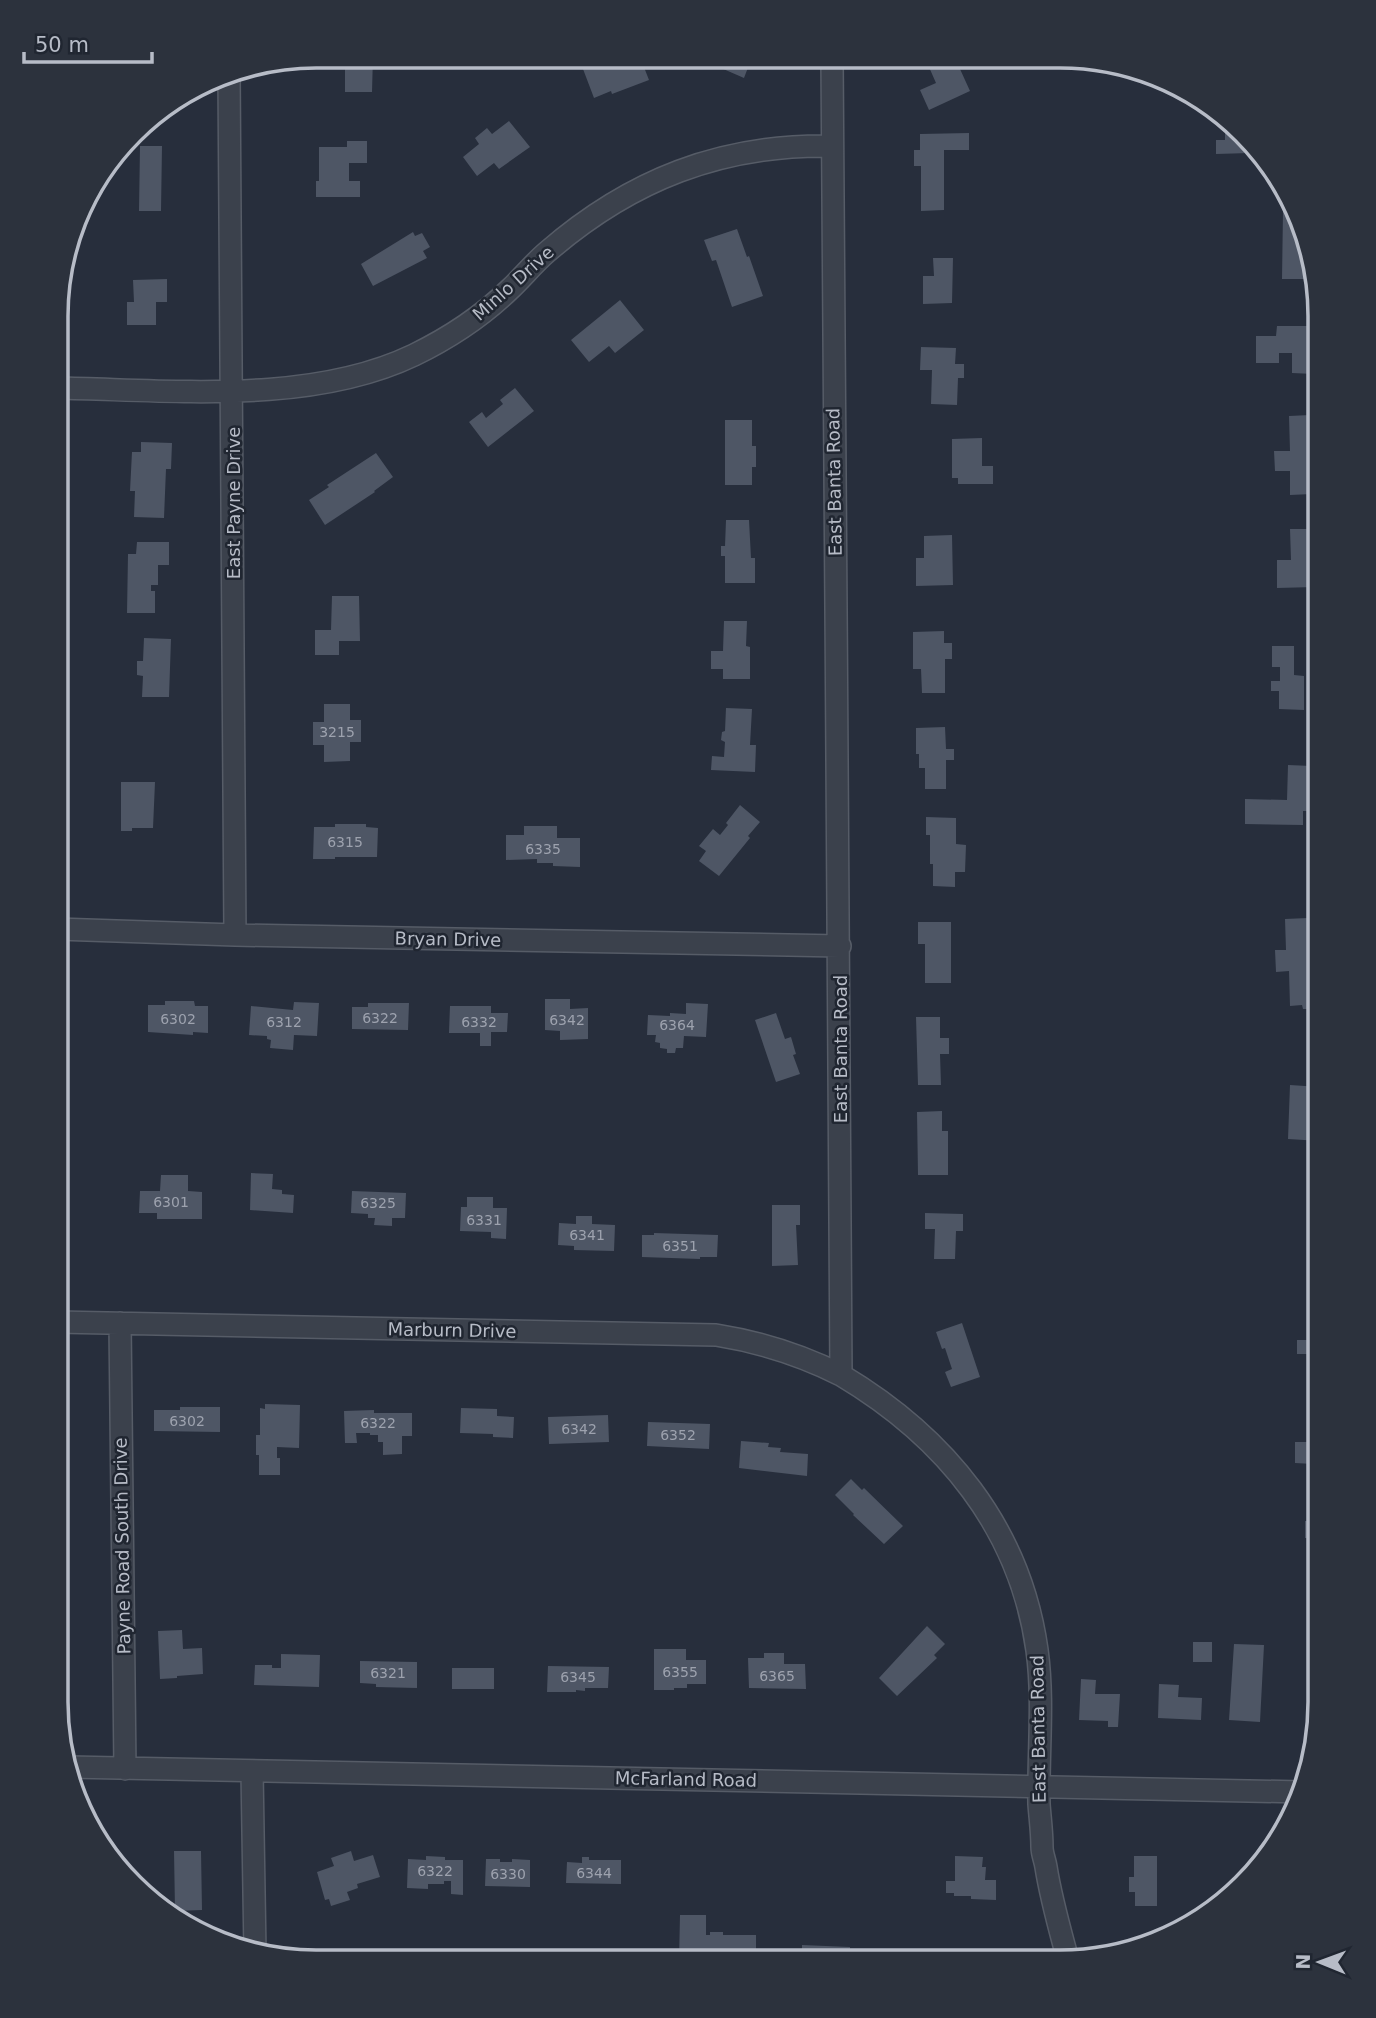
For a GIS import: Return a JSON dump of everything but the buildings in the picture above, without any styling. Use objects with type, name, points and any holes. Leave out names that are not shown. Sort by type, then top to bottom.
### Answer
[{"type":"street","name":"East Banta Road","points":[[832,68],[841,1375],[881,1401],[936,1447],[972,1490],[998,1530],[1015,1566],[1032,1619],[1037,1650],[1042,1847],[1065,1950]]},
{"type":"street","name":"East Payne Drive","points":[[229,84],[235,935]]},
{"type":"street","name":"Minlo Drive","points":[[68,388],[232,391],[330,382],[360,375],[427,349],[461,329],[492,306],[545,254],[574,230],[607,206],[641,187],[692,166],[738,154],[792,146],[832,146]]},
{"type":"street","name":"Bryan Drive","points":[[68,929],[840,946]]},
{"type":"street","name":"Marburn Drive","points":[[68,1322],[716,1335],[780,1349],[841,1375]]},
{"type":"street","name":"Payne Road South Drive","points":[[120,1323],[125,1769]]},
{"type":"street","name":"McFarland Road","points":[[77,1767],[1291,1792]]},
{"type":"street","points":[[251,1771],[255,1942]]}]
